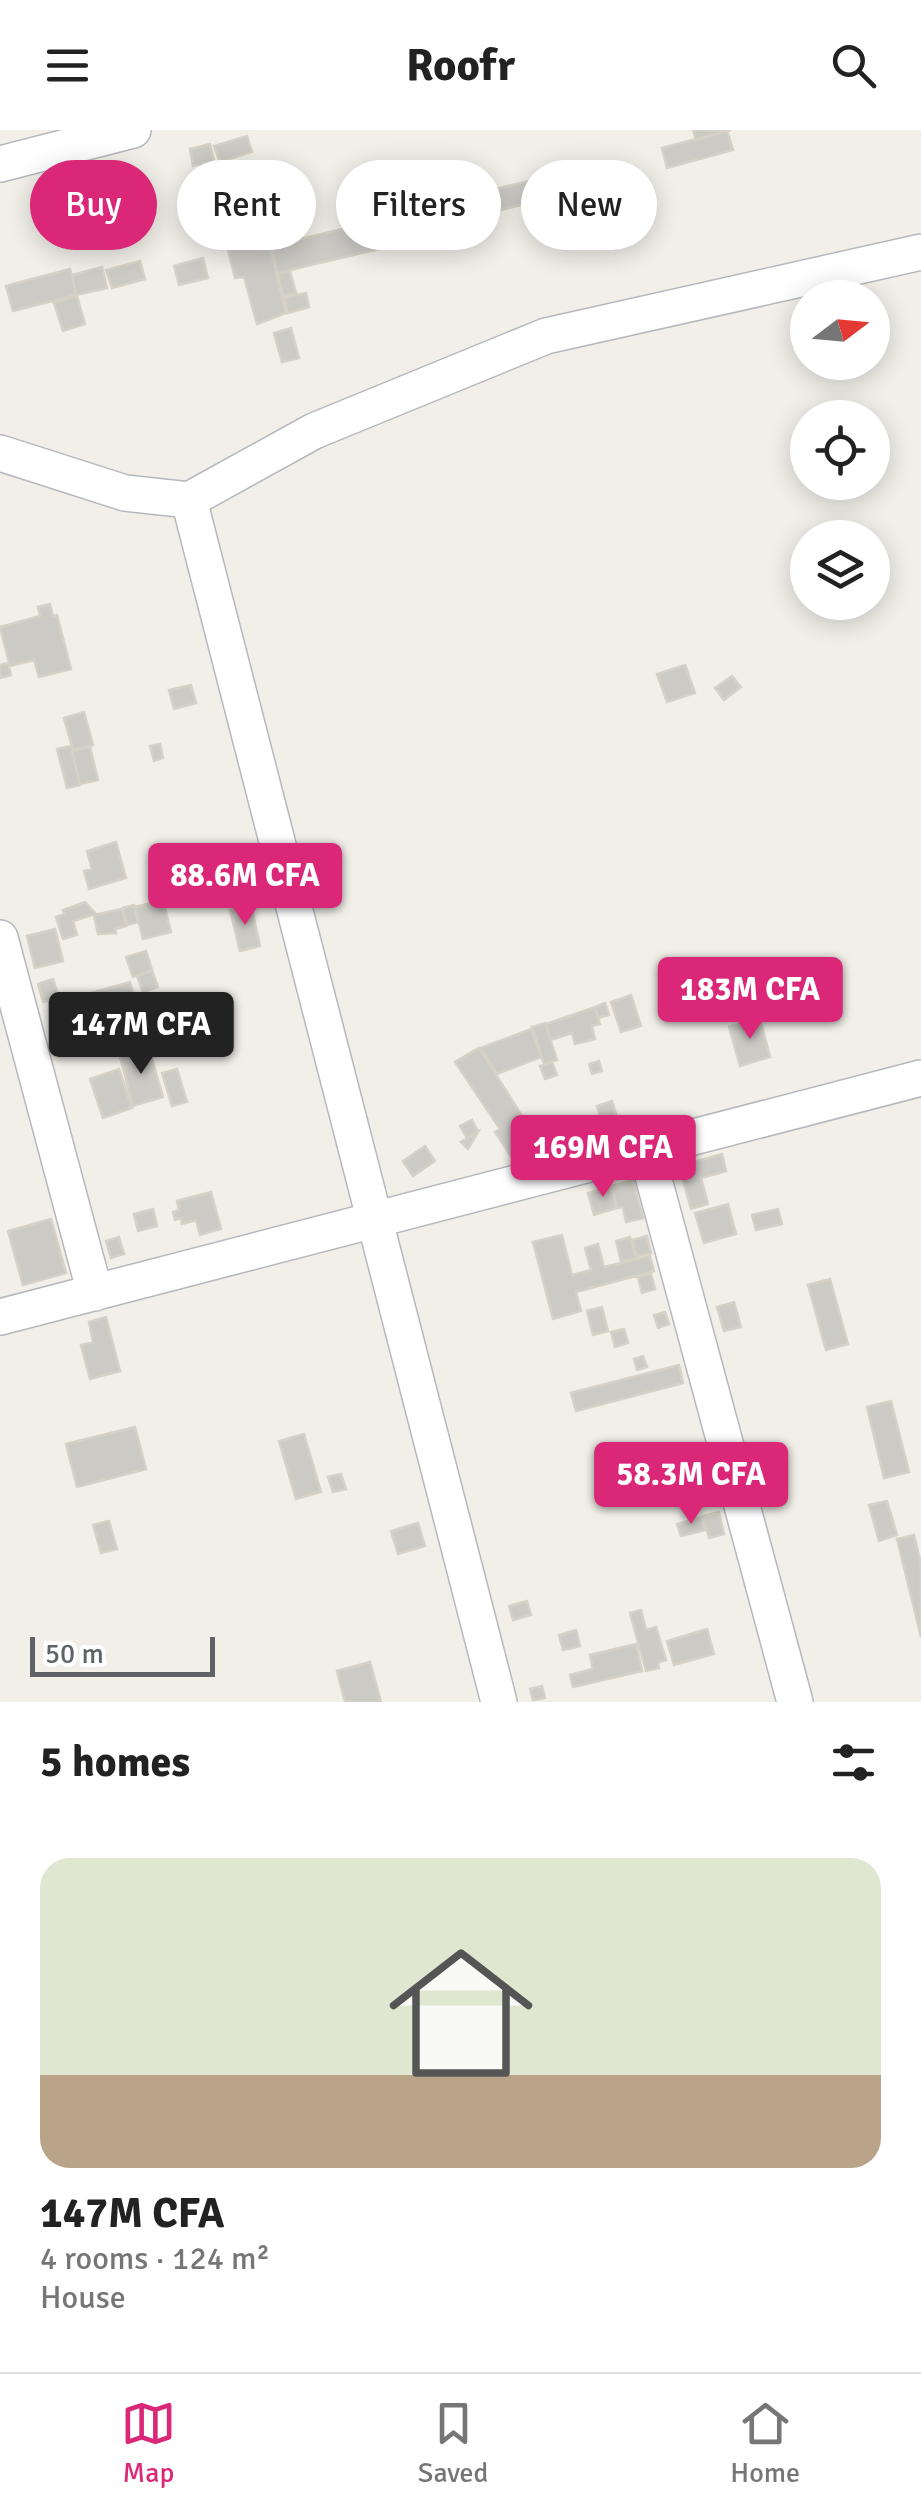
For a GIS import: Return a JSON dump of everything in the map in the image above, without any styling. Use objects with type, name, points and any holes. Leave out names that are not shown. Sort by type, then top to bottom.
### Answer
[{"type":"street","points":[[0,164],[133,130]]},
{"type":"street","points":[[0,453],[125,493],[189,500],[314,431],[546,336],[921,252]]},
{"type":"street","points":[[189,500],[499,1702]]},
{"type":"street","points":[[0,938],[96,1292]]},
{"type":"street","points":[[0,1317],[646,1150],[919,1089]]},
{"type":"street","points":[[646,1150],[794,1702]]},
{"type":"building","points":[[693,130],[731,130],[696,140]]},
{"type":"building","points":[[727,131],[733,150],[667,168],[662,148]]},
{"type":"building","points":[[247,136],[252,152],[219,160],[214,146]]},
{"type":"building","points":[[210,144],[214,160],[192,160],[190,149]]},
{"type":"building","points":[[521,183],[521,205],[501,210],[501,188]]},
{"type":"building","points":[[336,230],[336,250],[375,250],[277,273],[273,250],[316,250],[316,235]]},
{"type":"building","points":[[228,250],[271,250],[286,313],[257,324],[244,277],[235,278]]},
{"type":"building","points":[[203,258],[208,278],[179,285],[174,266]]},
{"type":"building","points":[[140,261],[145,279],[112,288],[106,270]]},
{"type":"building","points":[[102,267],[107,288],[76,295],[72,275]]},
{"type":"building","points":[[70,269],[76,295],[13,311],[6,286]]},
{"type":"building","points":[[290,271],[296,293],[283,296],[278,274]]},
{"type":"building","points":[[306,293],[309,307],[288,313],[284,298]]},
{"type":"building","points":[[77,296],[85,324],[63,331],[54,303]]},
{"type":"building","points":[[291,328],[299,358],[282,362],[274,333]]},
{"type":"building","points":[[50,604],[53,616],[57,615],[71,669],[39,677],[34,660],[10,666],[0,627],[40,616],[38,607]]},
{"type":"building","points":[[8,663],[11,675],[0,678],[0,665]]},
{"type":"building","points":[[685,665],[695,693],[667,702],[657,674]]},
{"type":"building","points":[[732,676],[741,687],[724,700],[715,688]]},
{"type":"building","points":[[191,685],[196,703],[174,709],[169,690]]},
{"type":"building","points":[[84,712],[93,745],[73,750],[64,718]]},
{"type":"building","points":[[160,744],[163,758],[154,761],[150,746]]},
{"type":"building","points":[[71,746],[80,785],[67,788],[57,749]]},
{"type":"building","points":[[90,747],[98,780],[80,784],[72,751]]},
{"type":"building","points":[[116,842],[126,878],[89,889],[84,871],[92,869],[87,851]]},
{"type":"building","points":[[163,900],[171,932],[143,939],[135,907]]},
{"type":"building","points":[[85,902],[96,914],[73,921],[77,935],[63,939],[56,917],[64,914],[63,910]]},
{"type":"building","points":[[134,905],[138,922],[127,925],[123,908]]},
{"type":"building","points":[[251,905],[260,946],[240,951],[230,910]]},
{"type":"building","points":[[122,909],[126,926],[115,929],[116,933],[98,934],[94,915]]},
{"type":"building","points":[[55,929],[63,961],[35,968],[27,936]]},
{"type":"building","points":[[146,951],[152,970],[133,977],[126,957]]},
{"type":"building","points":[[814,959],[826,1000],[793,1011],[780,969]]},
{"type":"building","points":[[152,971],[158,987],[143,992],[137,976]]},
{"type":"building","points":[[53,979],[59,998],[43,1002],[38,984]]},
{"type":"building","points":[[734,979],[742,1010],[708,1020],[700,989]]},
{"type":"building","points":[[130,982],[143,1025],[101,1037],[98,1029],[82,1034],[73,1003],[89,999],[87,994]]},
{"type":"building","points":[[631,995],[641,1026],[621,1032],[611,1002]]},
{"type":"building","points":[[605,1003],[609,1015],[598,1018],[595,1007]]},
{"type":"building","points":[[162,1005],[171,1032],[153,1038],[144,1011]]},
{"type":"building","points":[[595,1007],[600,1024],[592,1026],[595,1039],[575,1044],[572,1033],[551,1040],[546,1024]]},
{"type":"building","points":[[760,1019],[770,1057],[740,1066],[729,1027]]},
{"type":"building","points":[[545,1023],[557,1060],[544,1064],[532,1027]]},
{"type":"building","points":[[531,1029],[541,1057],[497,1074],[481,1048]]},
{"type":"building","points":[[479,1048],[538,1141],[512,1158],[495,1132],[500,1129],[455,1062]]},
{"type":"building","points":[[149,1049],[163,1097],[133,1106],[120,1057]]},
{"type":"building","points":[[599,1061],[602,1071],[592,1074],[589,1064]]},
{"type":"building","points":[[552,1062],[557,1075],[545,1079],[540,1066]]},
{"type":"building","points":[[119,1069],[132,1108],[103,1118],[90,1079]]},
{"type":"building","points":[[177,1069],[187,1102],[172,1106],[162,1073]]},
{"type":"building","points":[[612,1101],[621,1130],[599,1137],[593,1118],[600,1116],[597,1106]]},
{"type":"building","points":[[472,1120],[478,1131],[467,1138],[460,1126]]},
{"type":"building","points":[[577,1120],[582,1136],[564,1141],[559,1126]]},
{"type":"building","points":[[478,1132],[468,1149],[461,1142]]},
{"type":"building","points":[[425,1146],[435,1161],[413,1176],[403,1161]]},
{"type":"building","points":[[722,1154],[726,1171],[701,1178],[708,1204],[691,1209],[679,1166]]},
{"type":"building","points":[[633,1180],[643,1218],[626,1222],[623,1207],[617,1208],[612,1186]]},
{"type":"building","points":[[611,1186],[617,1208],[594,1215],[588,1193]]},
{"type":"building","points":[[211,1192],[221,1229],[200,1235],[196,1220],[182,1224],[181,1218],[175,1220],[177,1201]]},
{"type":"building","points":[[728,1204],[736,1234],[704,1243],[695,1213]]},
{"type":"building","points":[[153,1209],[157,1226],[138,1231],[134,1214]]},
{"type":"building","points":[[778,1209],[782,1224],[756,1230],[752,1215]]},
{"type":"building","points":[[51,1219],[66,1273],[23,1285],[8,1231]]},
{"type":"building","points":[[562,1235],[572,1275],[591,1270],[585,1248],[598,1244],[604,1267],[650,1256],[654,1271],[576,1292],[581,1311],[553,1319],[533,1242]]},
{"type":"building","points":[[647,1236],[651,1253],[637,1256],[632,1240]]},
{"type":"building","points":[[119,1237],[124,1254],[111,1258],[106,1241]]},
{"type":"building","points":[[630,1237],[636,1258],[621,1261],[616,1241]]},
{"type":"building","points":[[651,1274],[655,1289],[642,1293],[638,1277]]},
{"type":"building","points":[[830,1279],[848,1344],[826,1350],[808,1285]]},
{"type":"building","points":[[734,1302],[741,1327],[724,1331],[717,1307]]},
{"type":"building","points":[[602,1307],[608,1331],[593,1335],[587,1311]]},
{"type":"building","points":[[665,1312],[669,1324],[658,1328],[654,1315]]},
{"type":"building","points":[[106,1317],[120,1371],[90,1379],[81,1345],[93,1342],[89,1322]]},
{"type":"building","points":[[624,1329],[628,1343],[615,1347],[611,1332]]},
{"type":"building","points":[[643,1356],[647,1367],[637,1370],[634,1359]]},
{"type":"building","points":[[679,1365],[683,1383],[576,1411],[571,1393]]},
{"type":"building","points":[[891,1401],[909,1472],[884,1478],[867,1407]]},
{"type":"building","points":[[135,1427],[146,1469],[77,1487],[66,1444]]},
{"type":"building","points":[[304,1434],[321,1492],[296,1499],[279,1441]]},
{"type":"building","points":[[341,1474],[346,1489],[333,1492],[328,1477]]},
{"type":"building","points":[[887,1501],[897,1535],[879,1541],[869,1505]]},
{"type":"building","points":[[719,1512],[724,1534],[709,1538],[703,1516]]},
{"type":"building","points":[[702,1517],[705,1530],[681,1536],[677,1524]]},
{"type":"building","points":[[109,1521],[117,1549],[101,1553],[93,1525]]},
{"type":"building","points":[[418,1523],[425,1546],[398,1554],[391,1531]]},
{"type":"building","points":[[914,1535],[921,1564],[921,1637],[897,1539]]},
{"type":"building","points":[[527,1601],[531,1615],[513,1620],[509,1606]]},
{"type":"building","points":[[641,1610],[646,1630],[656,1627],[666,1660],[658,1662],[659,1668],[646,1671],[630,1613]]},
{"type":"building","points":[[707,1629],[714,1654],[674,1665],[667,1641]]},
{"type":"building","points":[[576,1630],[580,1646],[563,1650],[559,1635]]},
{"type":"building","points":[[636,1644],[642,1671],[573,1687],[570,1675],[593,1669],[590,1655]]},
{"type":"building","points":[[370,1662],[381,1702],[345,1702],[337,1671]]},
{"type":"building","points":[[542,1686],[545,1698],[533,1700],[530,1689]]}]
